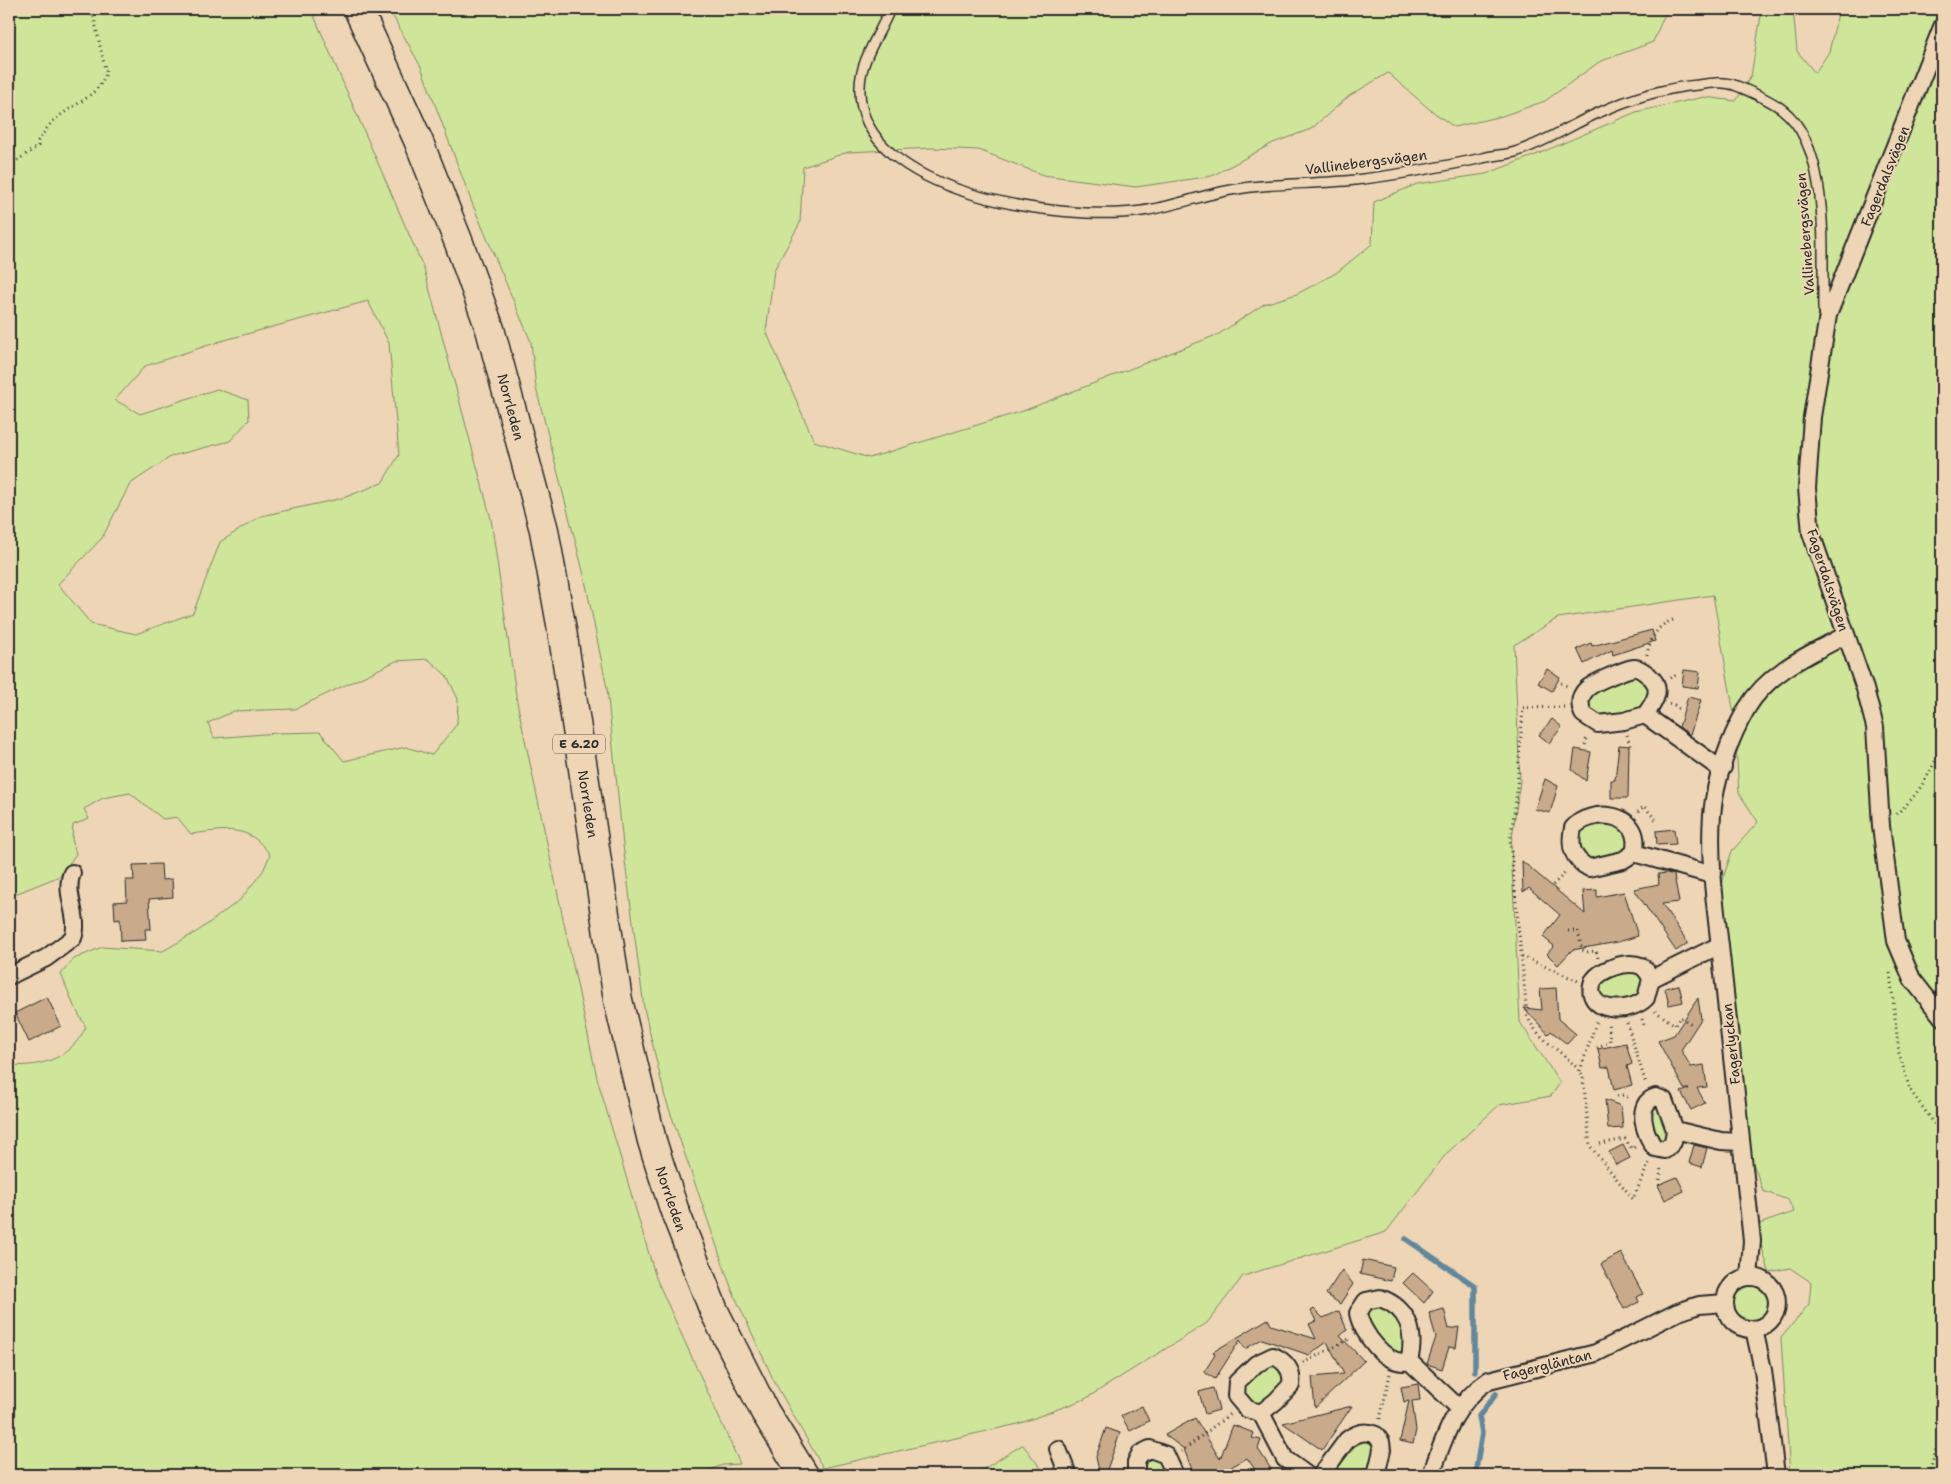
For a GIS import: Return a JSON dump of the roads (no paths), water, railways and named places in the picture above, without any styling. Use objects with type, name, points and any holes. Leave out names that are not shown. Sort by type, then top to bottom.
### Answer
[{"type":"highway","name":"Norrleden","points":[[358,9],[418,140],[459,243],[490,329],[544,530],[562,630],[618,1000],[652,1141],[674,1209],[714,1311],[765,1412],[804,1475]]},
{"type":"street","name":"Fagerdalsvägen","points":[[1942,27],[1828,315],[1812,417],[1807,488],[1811,533],[1875,727],[1881,826],[1896,941],[1912,979],[1942,1017]]},
{"type":"street","name":"Fagerlyckan","points":[[1749,1277],[1752,1241],[1713,873],[1712,814],[1723,767],[1735,732],[1748,707],[1772,678],[1794,663],[1846,635]]},
{"type":"street","points":[[1645,715],[1652,706],[1657,691],[1654,680],[1639,669],[1629,669],[1591,684],[1581,695],[1580,706],[1587,718],[1598,724],[1645,715],[1715,765],[1723,767]]},
{"type":"street","points":[[1634,852],[1705,873],[1713,873]]},
{"type":"street","points":[[9,976],[46,958],[73,938],[74,920],[68,883],[72,873]]},
{"type":"street","points":[[1651,979],[1720,945]]},
{"type":"street","points":[[1633,965],[1641,966],[1651,979],[1649,991],[1642,1001],[1610,1007],[1592,998],[1591,986],[1601,971],[1633,965]]},
{"type":"street","points":[[1659,1097],[1664,1100],[1675,1130],[1670,1147],[1665,1150],[1653,1144],[1643,1109],[1651,1099],[1659,1097]]},
{"type":"street","points":[[1675,1130],[1721,1141],[1741,1142]]},
{"type":"street","points":[[1749,1277],[1765,1281],[1771,1286],[1778,1301],[1774,1317],[1769,1323],[1754,1329],[1747,1329],[1734,1323],[1726,1310],[1725,1303],[1727,1294],[1732,1286],[1740,1280],[1749,1277]]},
{"type":"street","points":[[1401,1360],[1412,1343],[1410,1328],[1401,1311],[1388,1301],[1374,1298],[1362,1304],[1358,1313],[1365,1331],[1459,1408]]},
{"type":"street","name":"Fagergläntan","points":[[1431,1475],[1444,1439],[1459,1408],[1474,1389],[1494,1378],[1567,1362],[1596,1353],[1678,1312],[1699,1305],[1725,1303]]},
{"type":"street","points":[[1754,1329],[1763,1370],[1776,1475]]},
{"type":"street","points":[[1261,1413],[1288,1389],[1291,1380],[1290,1370],[1282,1360],[1273,1356],[1256,1364],[1240,1378],[1235,1386],[1236,1396],[1247,1409],[1261,1413],[1285,1459],[1307,1475]]},
{"type":"street","points":[[1321,1475],[1346,1440],[1352,1435],[1368,1432],[1376,1435],[1381,1442],[1382,1450],[1376,1475]]},
{"type":"street","points":[[1058,1449],[1068,1475]]},
{"type":"street","points":[[1136,1475],[1136,1462],[1142,1451],[1158,1450],[1173,1468]]},
{"type":"lane","name":"Vallinebergsvägen","points":[[890,9],[868,56],[859,85],[861,104],[880,146],[900,162],[949,186],[1004,203],[1055,212],[1140,212],[1245,188],[1355,180],[1447,167],[1515,152],[1632,99],[1687,86],[1716,83],[1733,84],[1782,110],[1808,141],[1817,178],[1824,309],[1828,315]]},
{"type":"waterway","points":[[1406,1239],[1475,1286],[1475,1371]]},
{"type":"waterway","points":[[1475,1475],[1482,1433],[1479,1416],[1496,1394]]}]
